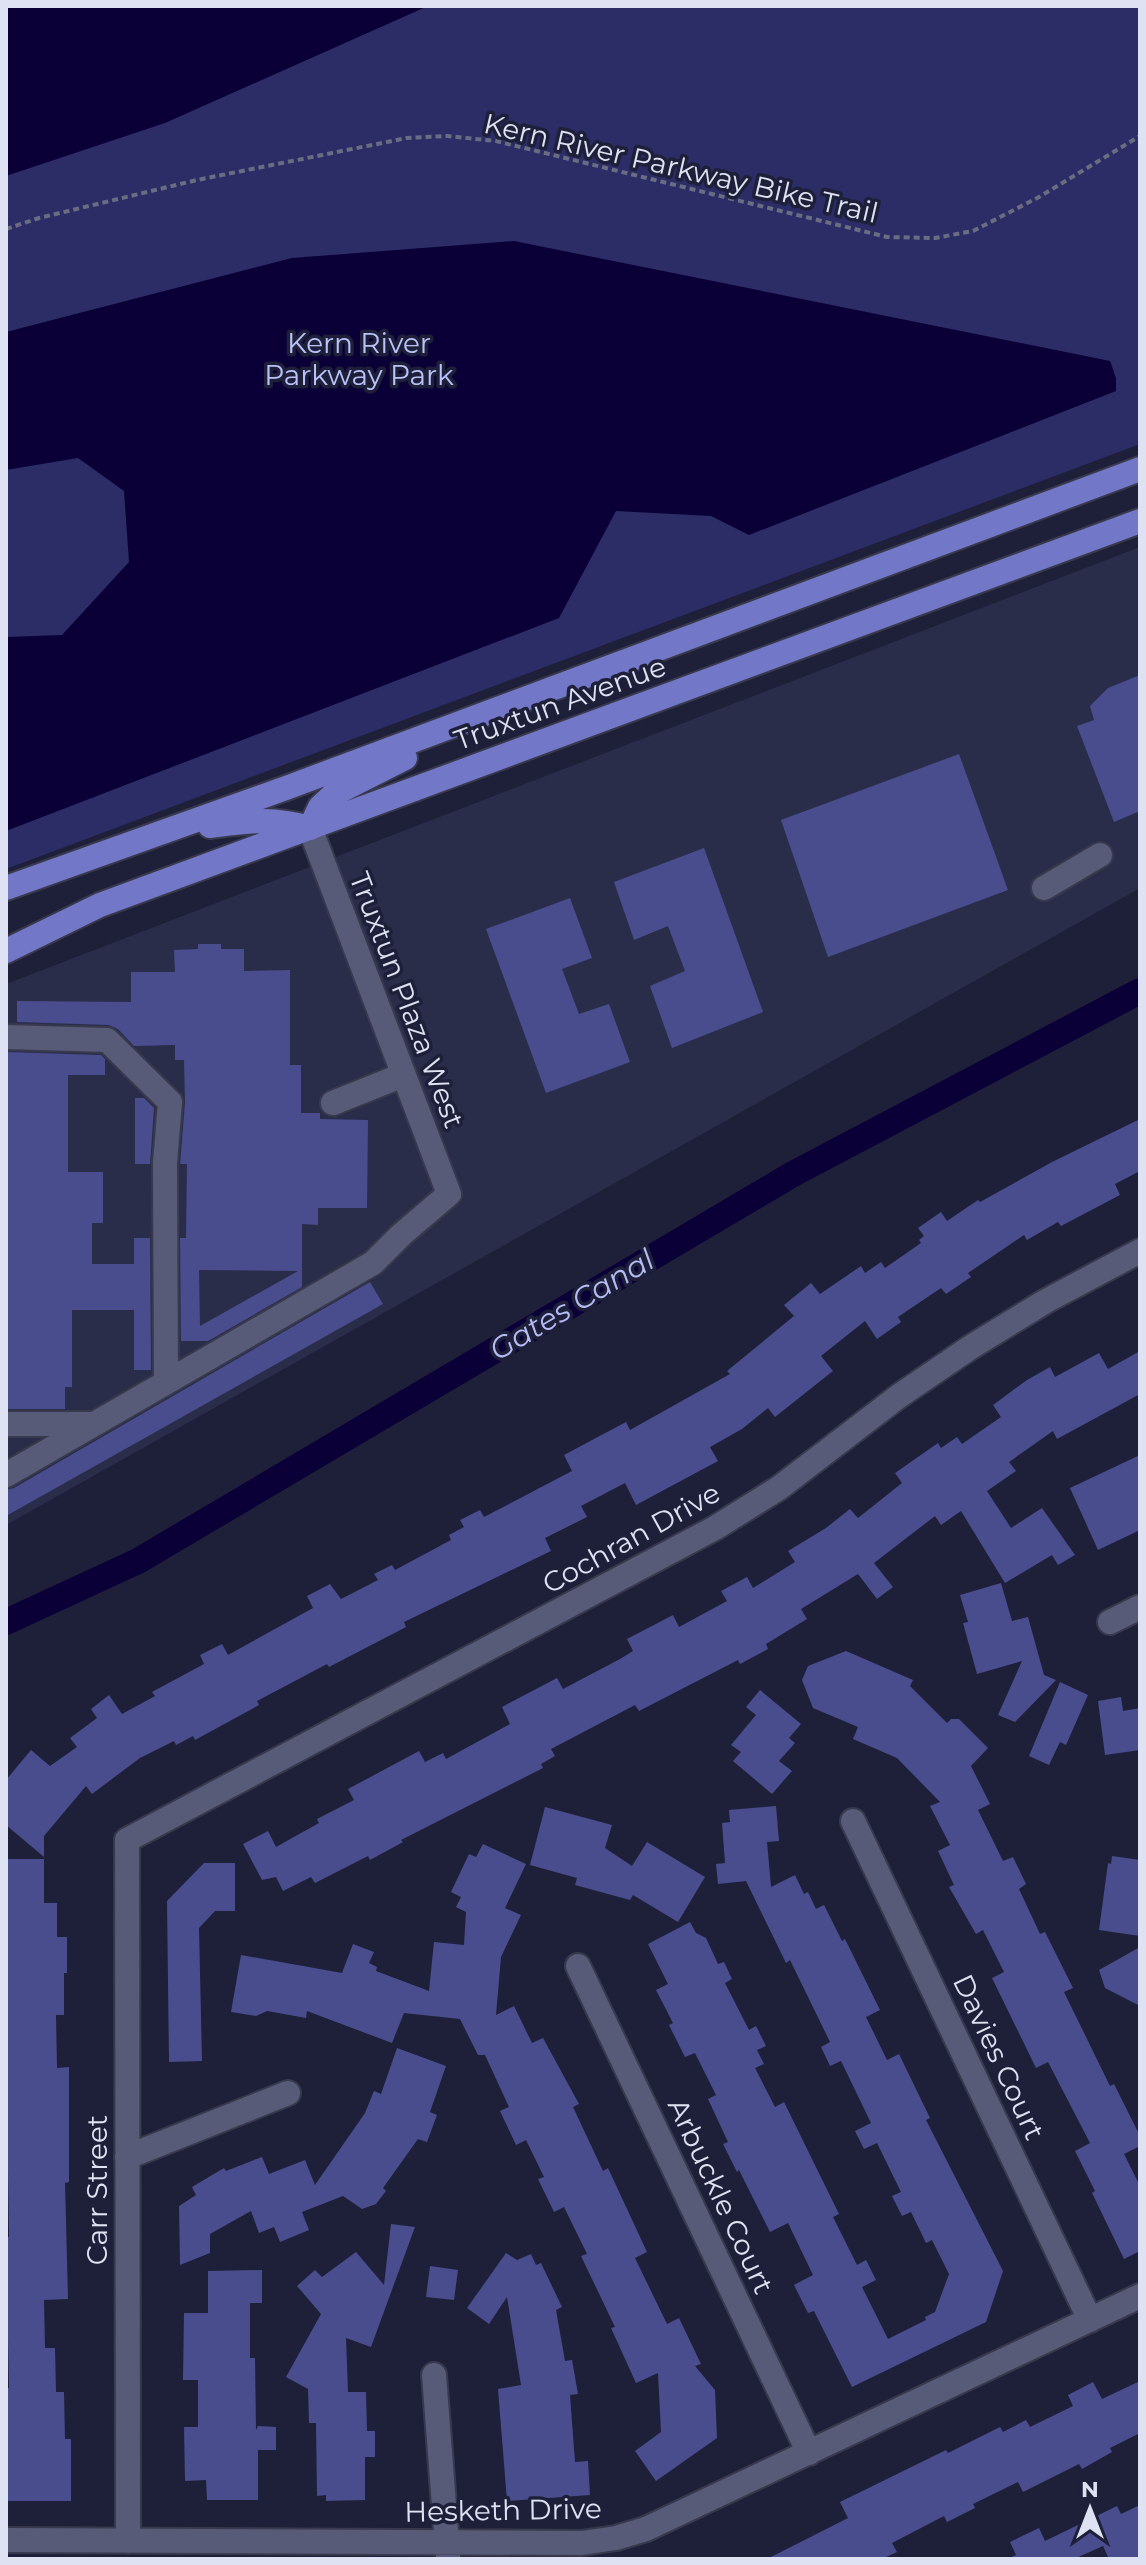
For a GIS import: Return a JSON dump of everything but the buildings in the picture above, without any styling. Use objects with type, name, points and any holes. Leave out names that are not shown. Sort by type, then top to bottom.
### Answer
[{"type":"main road","name":"Truxtun Avenue","points":[[6,888],[497,710],[1140,469]]},
{"type":"main road","name":"Truxtun Avenue","points":[[6,951],[100,905],[1140,521]]},
{"type":"main road","points":[[160,833],[265,819],[310,828],[320,807],[334,794],[497,710]]},
{"type":"street","name":"Truxtun Plaza West","points":[[166,1382],[373,1263],[449,1194],[310,828]]},
{"type":"street","points":[[1044,888],[1100,855]]},
{"type":"street","points":[[6,1037],[107,1040],[170,1102],[165,1163],[166,1382],[6,1475]]},
{"type":"street","points":[[333,1103],[403,1075]]},
{"type":"street","name":"Cochran Drive","points":[[127,1840],[715,1528],[779,1488],[899,1396],[971,1347],[1046,1301],[1140,1251]]},
{"type":"street","points":[[6,1424],[95,1424]]},
{"type":"street","points":[[1110,1622],[1140,1607]]},
{"type":"street","name":"Davies Court","points":[[853,1821],[1090,2320]]},
{"type":"street","name":"Carr Street","points":[[127,1840],[128,2541]]},
{"type":"street","name":"Arbuckle Court","points":[[578,1966],[809,2453]]},
{"type":"street","points":[[127,2157],[288,2093]]},
{"type":"street","name":"Hesketh Drive","points":[[6,2540],[448,2551],[616,2538],[646,2529],[1140,2296]]},
{"type":"street","points":[[434,2375],[448,2551]]},
{"type":"path","name":"Kern River Parkway Bike Trail","points":[[6,229],[39,218],[197,180],[407,138],[447,136],[496,141],[887,237],[935,238],[973,231],[1039,197],[1140,136]]},
{"type":"shaded area","points":[[6,6],[428,6],[165,123],[6,176]]},
{"type":"shaded area","points":[[514,241],[1110,361],[1116,378],[1116,391],[749,535],[711,516],[616,511],[559,618],[6,831],[6,637],[62,635],[129,562],[124,491],[78,458],[6,470],[6,332],[292,258]]},
{"type":"shaded area","points":[[1140,547],[1140,888],[6,1525],[6,984]]},
{"type":"green space","name":"Kern River Parkway Park","points":[[6,6],[1140,6],[1140,444],[6,869]]},
{"type":"waterway","name":"Gates Canal","points":[[6,1622],[138,1561],[793,1174],[1140,991]]}]
